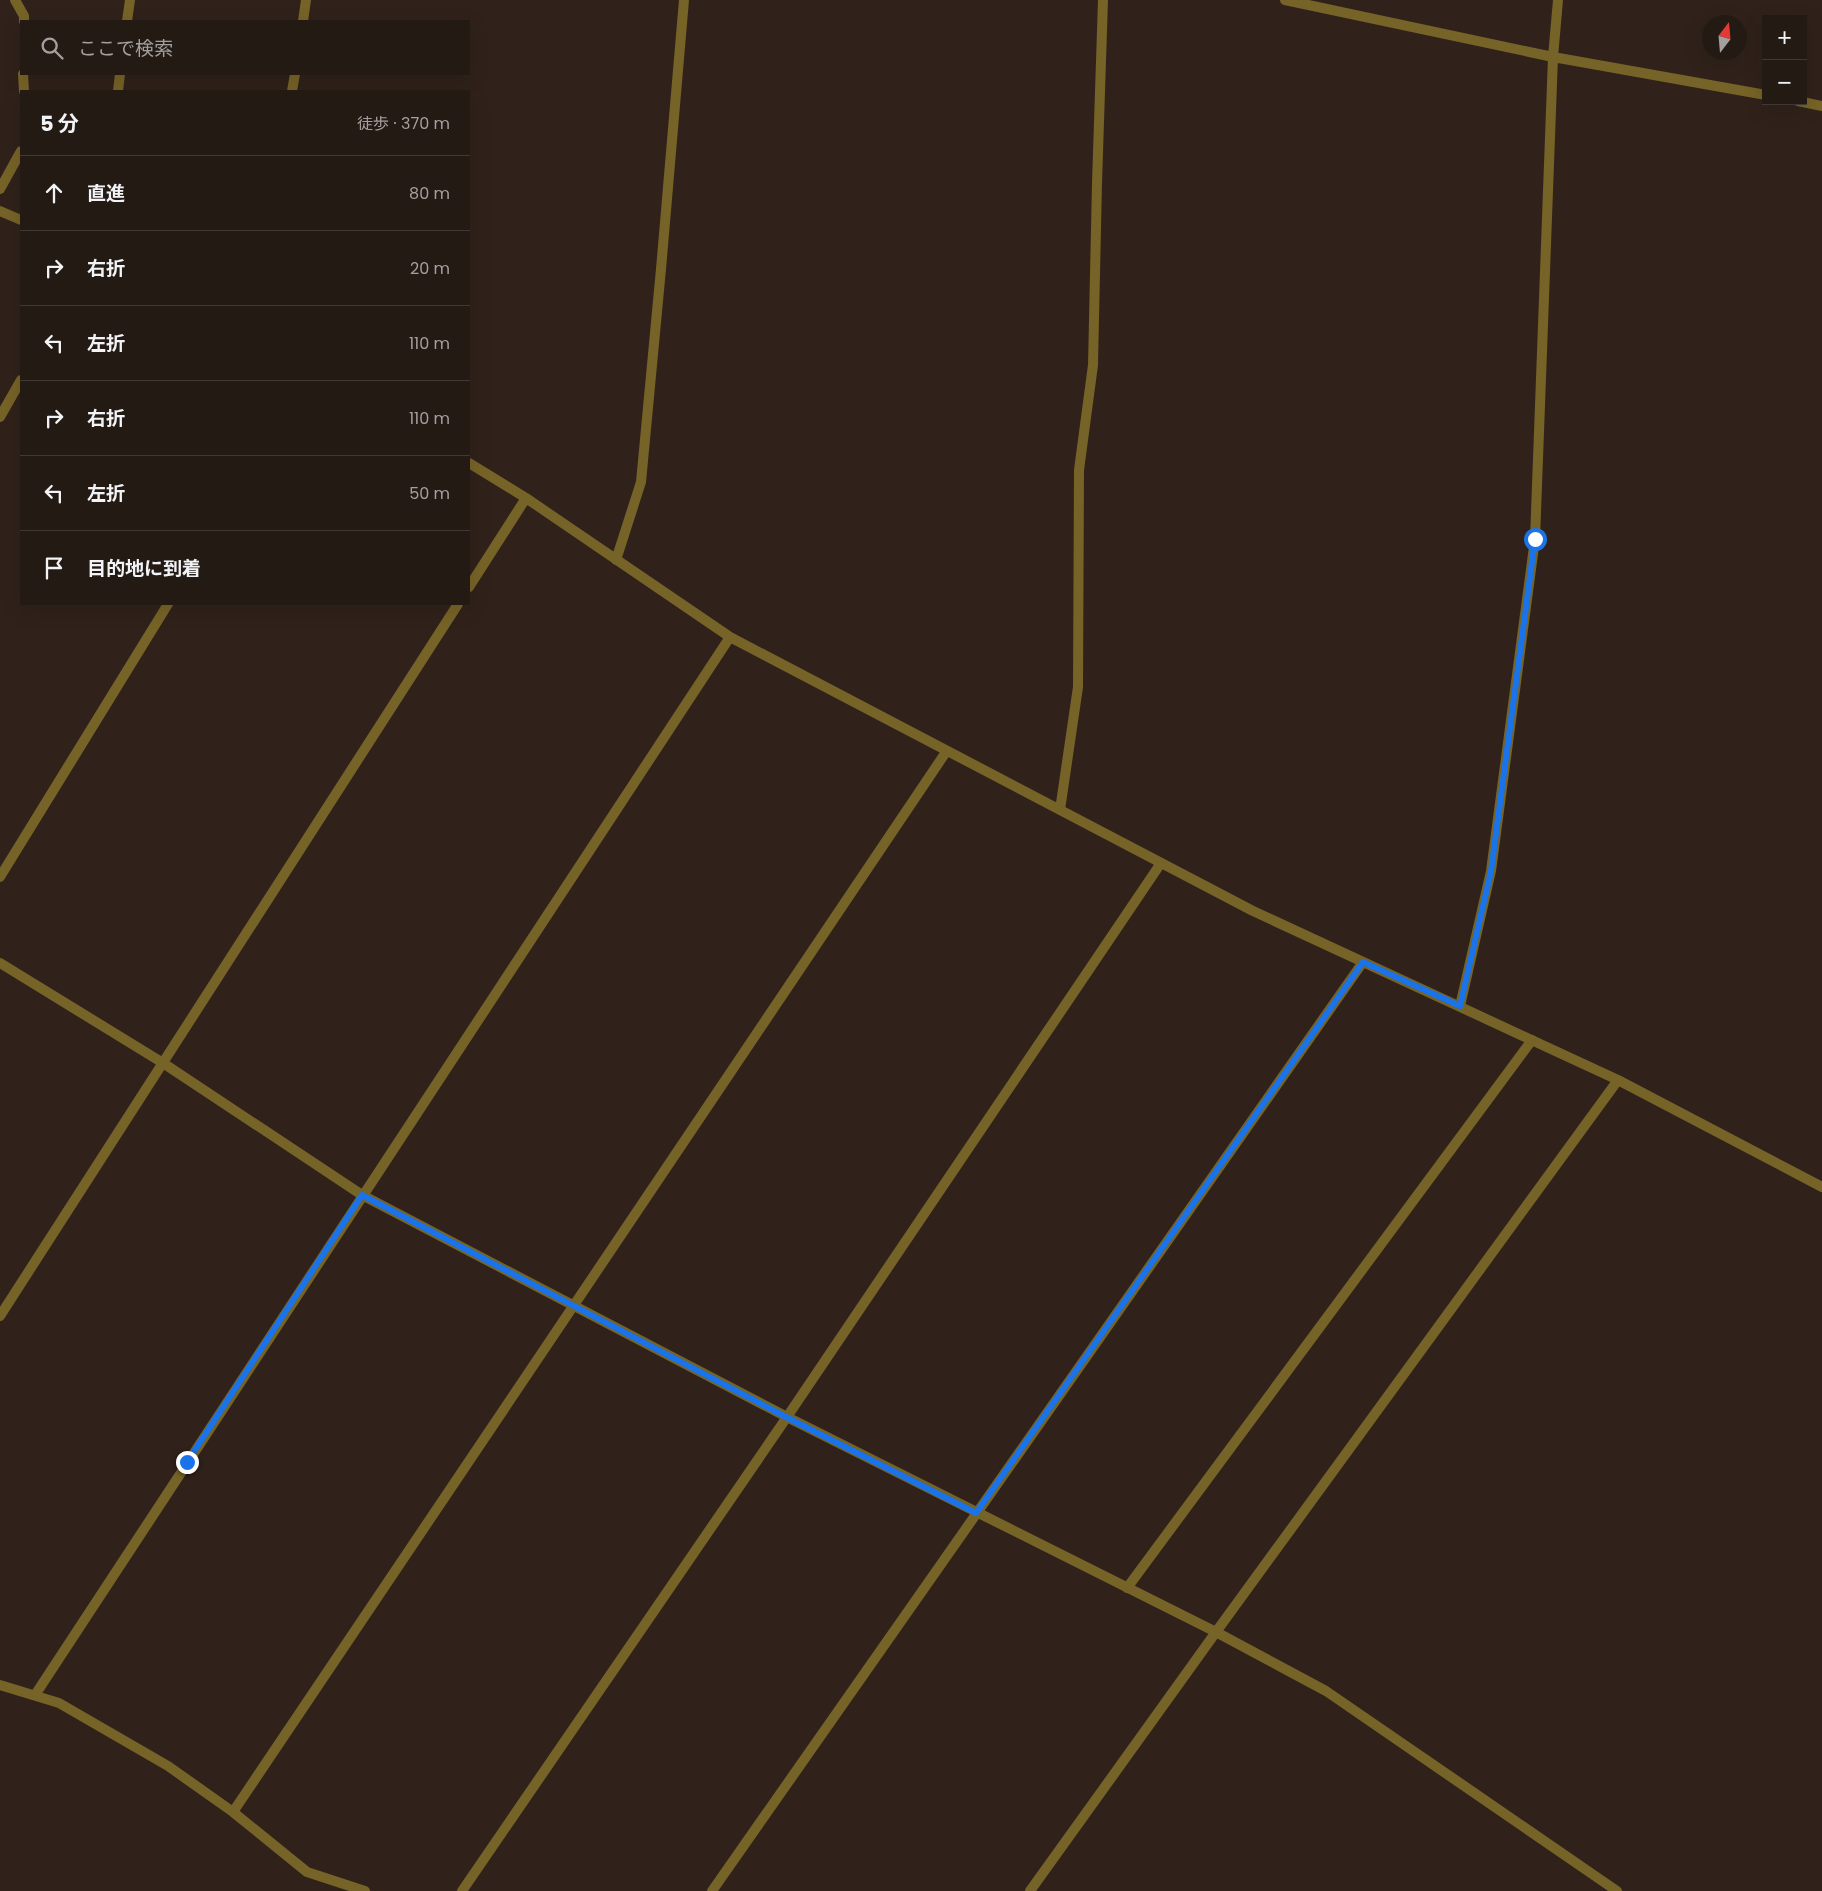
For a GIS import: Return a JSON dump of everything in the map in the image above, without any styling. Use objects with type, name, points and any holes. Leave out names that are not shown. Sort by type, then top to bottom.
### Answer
[{"type":"street","points":[[15,0],[24,16],[24,20]]},
{"type":"street","points":[[127,20],[130,0]]},
{"type":"street","points":[[303,20],[306,0]]},
{"type":"street","points":[[616,560],[641,482],[662,269],[684,0]]},
{"type":"street","points":[[1060,810],[1078,687],[1079,470],[1094,365],[1103,0]]},
{"type":"street","points":[[1285,0],[1553,56],[1762,94]]},
{"type":"street","points":[[1460,1006],[1491,871],[1535,539],[1553,56],[1558,0]]},
{"type":"street","points":[[23,75],[24,90]]},
{"type":"street","points":[[118,90],[120,75]]},
{"type":"street","points":[[292,90],[295,75]]},
{"type":"street","points":[[1807,103],[1822,106]]},
{"type":"street","points":[[0,189],[20,153]]},
{"type":"street","points":[[0,211],[20,220]]},
{"type":"street","points":[[0,417],[20,382]]},
{"type":"street","points":[[470,464],[526,498],[730,637],[1253,912],[1618,1080],[1822,1186]]},
{"type":"street","points":[[470,585],[526,498]]},
{"type":"street","points":[[0,877],[167,605]]},
{"type":"street","points":[[0,1316],[457,605]]},
{"type":"street","points":[[35,1695],[730,637]]},
{"type":"street","points":[[232,1812],[946,752]]},
{"type":"street","points":[[462,1891],[1161,863]]},
{"type":"street","points":[[712,1891],[1363,962]]},
{"type":"street","points":[[0,963],[163,1063],[362,1195],[786,1417],[1216,1632],[1326,1691],[1617,1891]]},
{"type":"street","points":[[1127,1588],[1532,1040]]},
{"type":"street","points":[[1030,1891],[1618,1080]]},
{"type":"street","points":[[0,1686],[59,1703],[168,1766],[232,1812],[307,1872],[365,1891]]},
{"type":"route","points":[[187,1462],[362,1195],[786,1417],[976,1513],[1363,962],[1460,1006],[1491,871],[1535,539]]}]
